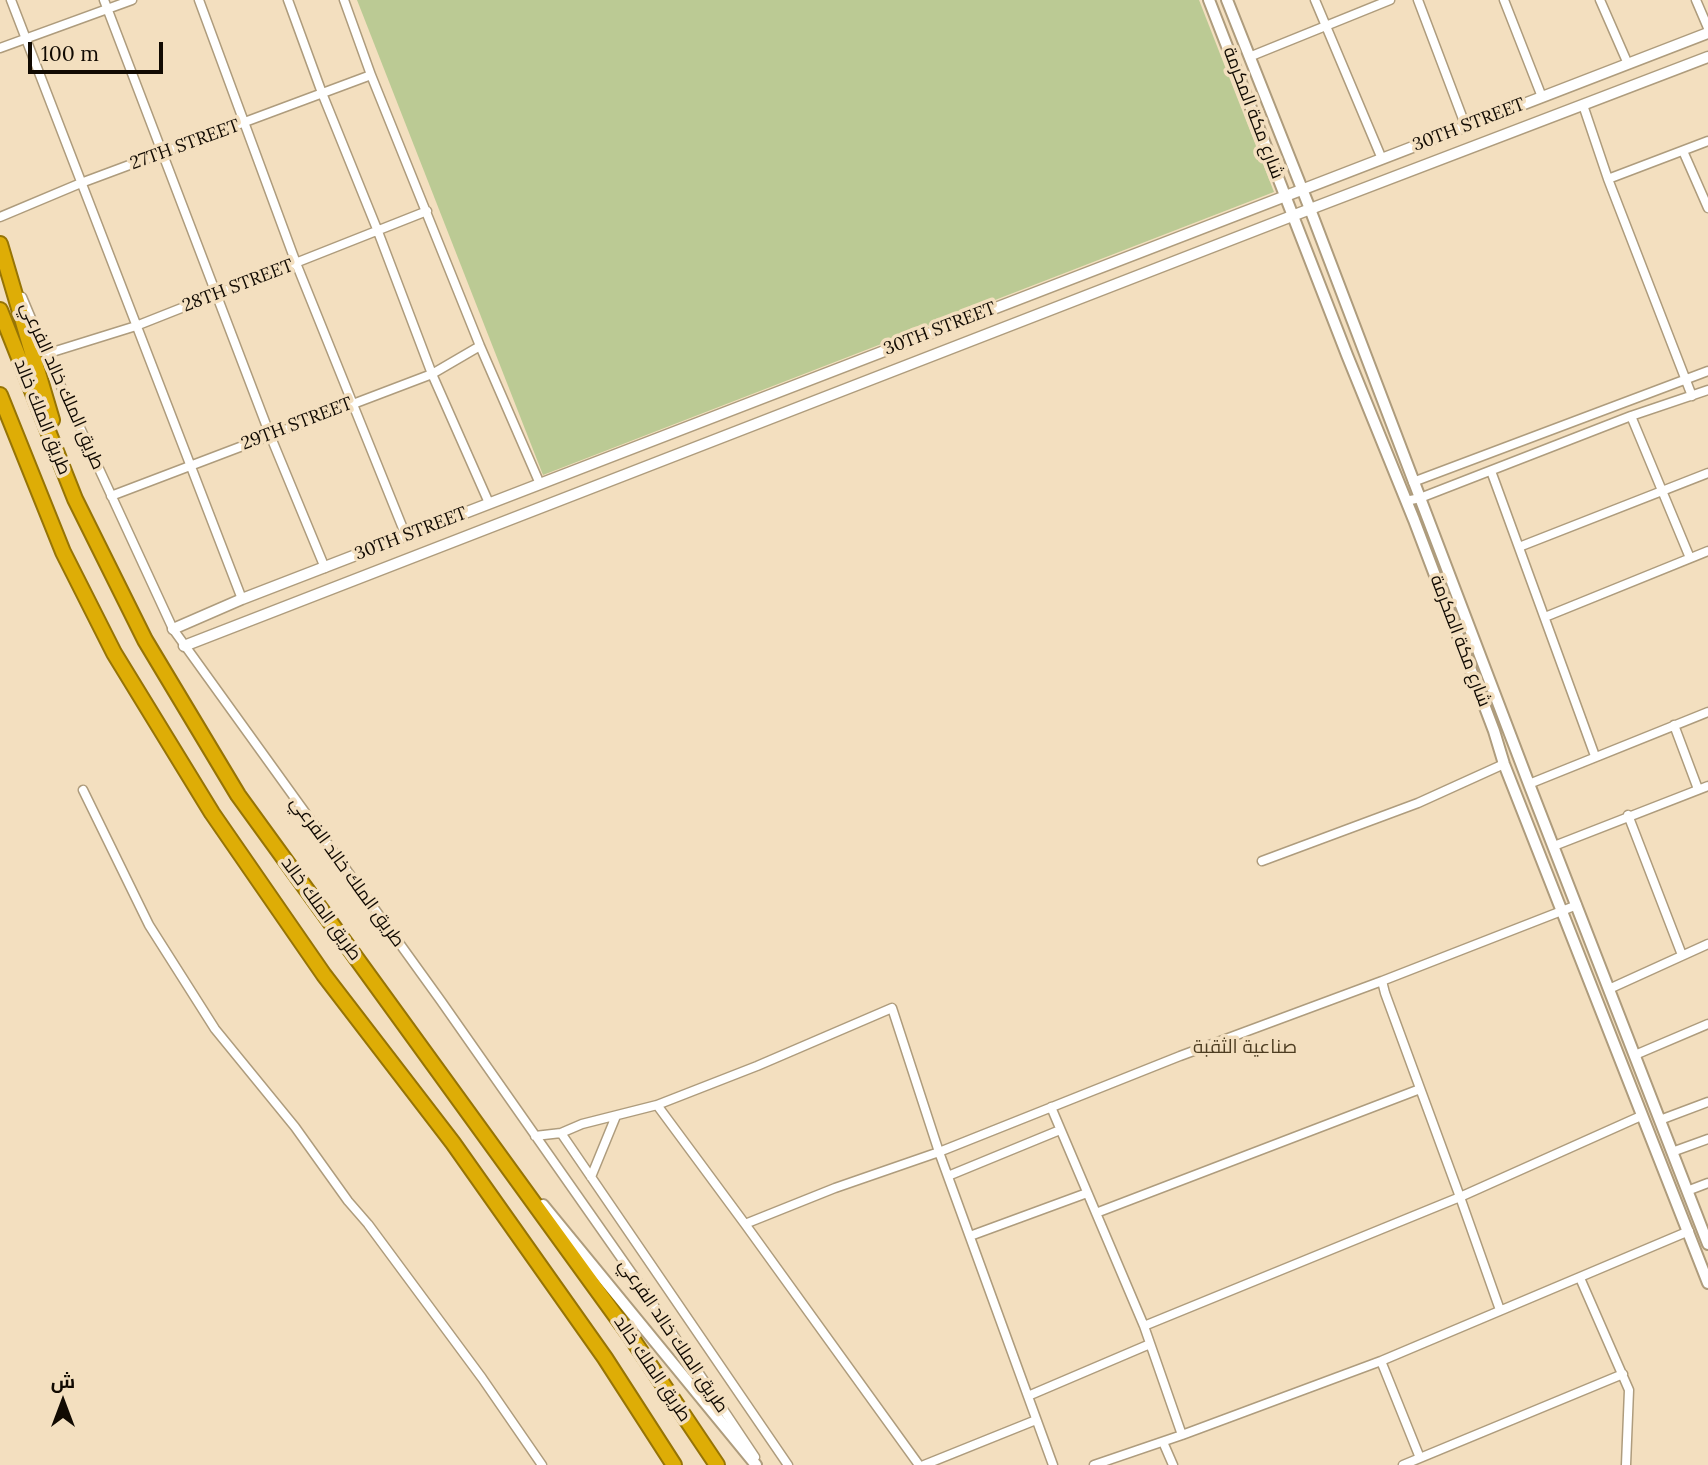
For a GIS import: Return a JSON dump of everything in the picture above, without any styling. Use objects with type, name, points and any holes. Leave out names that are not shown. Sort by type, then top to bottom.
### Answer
[{"type":"highway","points":[[0,243],[75,499]]},
{"type":"highway","name":"طريق الملك خالد","points":[[0,310],[75,499],[145,640],[238,795],[631,1337],[717,1465]]},
{"type":"highway","name":"طريق الملك خالد","points":[[0,395],[63,552],[97,620],[114,653],[212,813],[324,975],[453,1143],[605,1358],[674,1465]]},
{"type":"main road","name":"شارع مكة المكرمة","points":[[1209,0],[1708,1283]]},
{"type":"main road","name":"شارع مكة المكرمة","points":[[1227,0],[1303,190],[1687,1191],[1705,1229],[1708,1244]]},
{"type":"main road","points":[[1618,1054],[1632,1066],[1637,1059]]},
{"type":"main road","points":[[483,1134],[758,1465]]},
{"type":"street","points":[[10,0],[242,599]]},
{"type":"street","points":[[104,0],[270,435],[325,568]]},
{"type":"street","points":[[0,48],[132,0]]},
{"type":"street","points":[[199,0],[296,264],[406,536]]},
{"type":"street","points":[[288,0],[432,374],[489,503]]},
{"type":"street","points":[[344,0],[371,75],[480,346],[540,484]]},
{"type":"street","points":[[1315,0],[1382,159]]},
{"type":"street","points":[[1249,57],[1390,0]]},
{"type":"street","points":[[1418,0],[1466,127]]},
{"type":"street","points":[[1504,0],[1542,97]]},
{"type":"street","points":[[1600,0],[1628,64]]},
{"type":"street","points":[[1696,0],[1708,31]]},
{"type":"street","name":"30TH STREET","points":[[173,629],[242,599],[1708,31]]},
{"type":"street","name":"30TH STREET","points":[[184,646],[1708,57]]},
{"type":"street","name":"27TH STREET","points":[[0,217],[81,183],[371,75]]},
{"type":"street","points":[[1583,105],[1608,179],[1688,379],[1692,396]]},
{"type":"street","points":[[1608,179],[1708,141]]},
{"type":"street","points":[[1683,151],[1708,208]]},
{"type":"street","name":"28TH STREET","points":[[46,354],[136,326],[427,211]]},
{"type":"street","name":"طريق الملك خالد الفرعي","points":[[0,243],[46,354],[173,629],[441,1001],[638,1282],[758,1465]]},
{"type":"street","name":"29TH STREET","points":[[111,496],[432,374],[480,346]]},
{"type":"street","points":[[1413,482],[1708,371]]},
{"type":"street","points":[[1406,501],[1420,498],[1631,416],[1708,390]]},
{"type":"street","points":[[1631,416],[1690,558]]},
{"type":"street","points":[[1491,471],[1595,756]]},
{"type":"street","points":[[1519,547],[1708,473]]},
{"type":"street","points":[[1545,617],[1708,551]]},
{"type":"street","points":[[1529,784],[1708,712]]},
{"type":"street","points":[[1674,725],[1698,789]]},
{"type":"street","points":[[1262,862],[1418,803],[1504,764]]},
{"type":"street","points":[[1554,846],[1708,786]]},
{"type":"street","points":[[83,790],[149,925],[215,1029],[295,1127],[348,1201],[368,1224],[482,1378],[542,1465]]},
{"type":"street","points":[[1628,815],[1682,955]]},
{"type":"street","points":[[745,1224],[835,1188],[939,1152],[1577,905]]},
{"type":"street","points":[[1609,989],[1708,944]]},
{"type":"street","points":[[1382,981],[1500,1310]]},
{"type":"street","points":[[535,1136],[561,1133],[657,1105],[757,1066],[892,1008],[939,1152],[1053,1465]]},
{"type":"street","points":[[1637,1059],[1708,1024]]},
{"type":"street","points":[[1096,1213],[1420,1089]]},
{"type":"street","points":[[1660,1120],[1708,1102]]},
{"type":"street","points":[[657,1105],[922,1465],[938,1462],[1036,1420]]},
{"type":"street","points":[[1051,1107],[1144,1326],[1182,1435]]},
{"type":"street","points":[[591,1177],[616,1116]]},
{"type":"street","points":[[1144,1326],[1460,1197],[1641,1116]]},
{"type":"street","points":[[948,1176],[1060,1130]]},
{"type":"street","points":[[561,1133],[788,1465]]},
{"type":"street","points":[[1672,1152],[1708,1139]]},
{"type":"street","points":[[1687,1191],[1708,1183]]},
{"type":"street","points":[[970,1236],[1087,1193]]},
{"type":"street","points":[[1094,1465],[1381,1361],[1689,1231]]},
{"type":"street","points":[[1580,1278],[1629,1390],[1626,1465]]},
{"type":"street","points":[[1028,1395],[1150,1344]]},
{"type":"street","points":[[1381,1361],[1420,1458]]},
{"type":"street","points":[[1403,1465],[1623,1374]]},
{"type":"street","points":[[1163,1442],[1172,1465]]},
{"type":"green space","points":[[357,0],[1199,0],[1274,192],[543,475]]},
{"type":"district","name":"صناعية الثقبة","points":[[1245,1048]]}]
